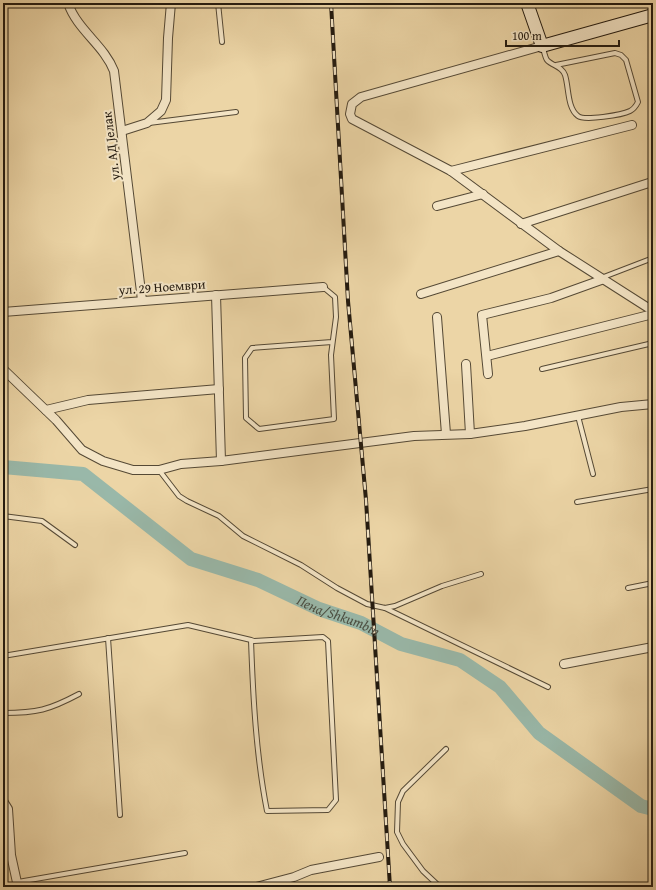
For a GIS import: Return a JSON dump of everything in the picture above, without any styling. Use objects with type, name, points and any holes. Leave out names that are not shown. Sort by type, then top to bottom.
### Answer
[{"type":"main road","points":[[527,3],[542,46],[653,15]]},
{"type":"street","name":"ул. АД Јелак","points":[[68,3],[76,20],[106,54],[114,71],[142,300]]},
{"type":"street","points":[[122,131],[147,123],[161,111],[166,100],[170,3]]},
{"type":"street","points":[[542,46],[361,97],[352,104],[349,110],[352,118],[451,171],[521,224],[653,311]]},
{"type":"street","points":[[451,171],[632,125]]},
{"type":"street","points":[[521,224],[652,182]]},
{"type":"street","points":[[437,206],[483,194]]},
{"type":"street","points":[[421,294],[560,251]]},
{"type":"street","points":[[488,374],[482,315],[551,298],[602,278]]},
{"type":"street","name":"ул. 29 Ноември","points":[[3,312],[323,287]]},
{"type":"street","points":[[216,295],[221,462]]},
{"type":"street","points":[[486,356],[653,314]]},
{"type":"street","points":[[438,318],[446,434]]},
{"type":"street","points":[[466,364],[470,434]]},
{"type":"street","points":[[3,369],[46,410],[82,450],[103,461],[133,470],[159,470],[181,464],[221,462],[414,436],[470,434],[525,426],[578,415],[653,404]]},
{"type":"street","points":[[46,410],[88,400],[219,389]]},
{"type":"street","points":[[564,664],[653,647]]},
{"type":"street","points":[[3,801],[8,808],[11,855],[18,885]]},
{"type":"street","points":[[256,887],[294,877],[311,870],[379,857]]},
{"type":"lane","points":[[218,3],[222,42]]},
{"type":"lane","points":[[542,46],[547,60],[562,69],[565,74],[573,109],[578,116],[585,119],[629,111],[635,107],[638,102],[626,60],[621,55],[610,54],[556,65]]},
{"type":"lane","points":[[147,123],[236,112]]},
{"type":"lane","points":[[602,278],[653,258]]},
{"type":"lane","points":[[323,287],[335,297],[336,317],[331,356],[334,419],[259,429],[246,418],[245,358],[252,348],[332,342]]},
{"type":"lane","points":[[542,369],[653,343]]},
{"type":"lane","points":[[578,415],[593,474]]},
{"type":"lane","points":[[159,470],[179,496],[219,516],[243,536],[301,564],[362,602],[385,608],[548,687]]},
{"type":"lane","points":[[577,502],[653,488]]},
{"type":"lane","points":[[3,516],[42,521],[75,545]]},
{"type":"lane","points":[[385,608],[395,606],[442,586],[481,574]]},
{"type":"lane","points":[[628,588],[653,583]]},
{"type":"lane","points":[[3,656],[188,625],[251,640],[323,637],[328,641],[336,800],[328,810],[267,811],[263,792],[254,702],[251,640]]},
{"type":"lane","points":[[108,638],[120,815]]},
{"type":"lane","points":[[3,713],[42,711],[56,706],[78,694]]},
{"type":"lane","points":[[440,887],[423,871],[403,844],[398,832],[398,802],[403,790],[446,749]]},
{"type":"lane","points":[[18,885],[185,853]]},
{"type":"waterway","name":"Пена/Shkumbin","points":[[3,467],[83,474],[191,559],[258,580],[319,609],[361,623],[401,644],[460,660],[500,687],[539,733],[641,806],[653,809]]},
{"type":"railway","points":[[331,3],[348,301],[366,500],[390,887]]}]
